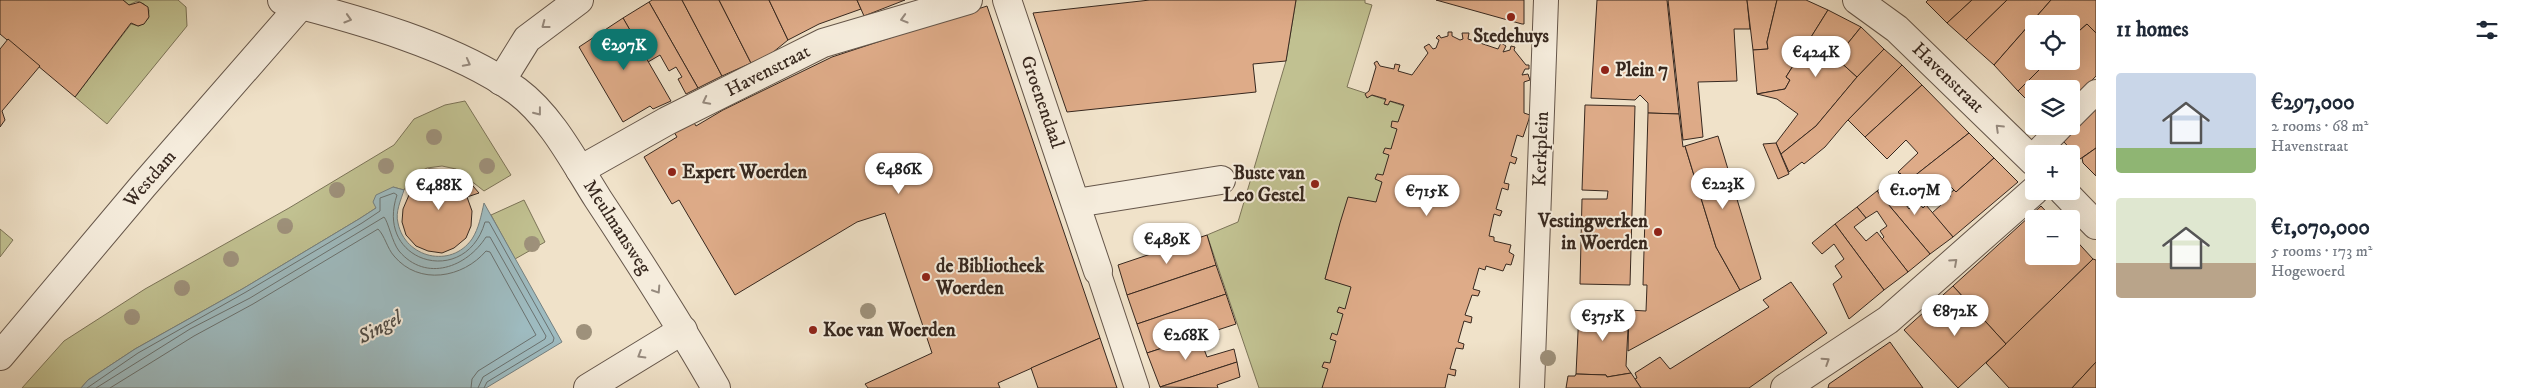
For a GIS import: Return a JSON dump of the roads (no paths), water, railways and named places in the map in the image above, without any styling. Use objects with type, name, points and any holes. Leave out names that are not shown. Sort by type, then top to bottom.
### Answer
[{"type":"street","points":[[501,81],[526,40],[579,0]]},
{"type":"street","name":"Havenstraat","points":[[580,170],[667,121],[823,43],[968,0]]},
{"type":"street","name":"Groenendaal","points":[[1007,0],[1136,388]]},
{"type":"street","name":"Kerkplein","points":[[1532,388],[1546,0]]},
{"type":"street","name":"Havenstraat","points":[[1857,0],[1897,29],[2025,149]]},
{"type":"street","name":"Westdam","points":[[0,356],[296,2],[434,46],[501,81]]},
{"type":"street","name":"Meulmansweg","points":[[501,81],[532,104],[580,170],[683,330],[716,388]]},
{"type":"street","points":[[2080,108],[2096,92]]},
{"type":"street","points":[[2044,145],[2054,135]]},
{"type":"street","points":[[1076,204],[1221,180]]},
{"type":"street","points":[[1785,388],[1888,320],[2025,199]]},
{"type":"street","points":[[2072,200],[2096,224]]},
{"type":"street","points":[[588,388],[683,330]]},
{"type":"water","name":"Singel","points":[[393,187],[404,190],[397,215],[402,235],[419,251],[430,255],[453,254],[463,248],[472,239],[476,231],[484,203],[562,342],[486,388],[81,388],[88,380],[135,349],[244,288],[359,219],[376,208],[373,202],[376,195]]},
{"type":"place","name":"Stedehuys","points":[[1511,17]]},
{"type":"place","name":"Plein 7","points":[[1605,70]]},
{"type":"place","name":"Expert Woerden","points":[[672,172]]},
{"type":"place","name":"Buste van Leo Gestel","points":[[1315,184]]},
{"type":"place","name":"Vestingwerken in Woerden","points":[[1658,232]]},
{"type":"place","name":"de Bibliotheek Woerden","points":[[926,277]]},
{"type":"place","name":"Koe van Woerden","points":[[813,330]]}]
